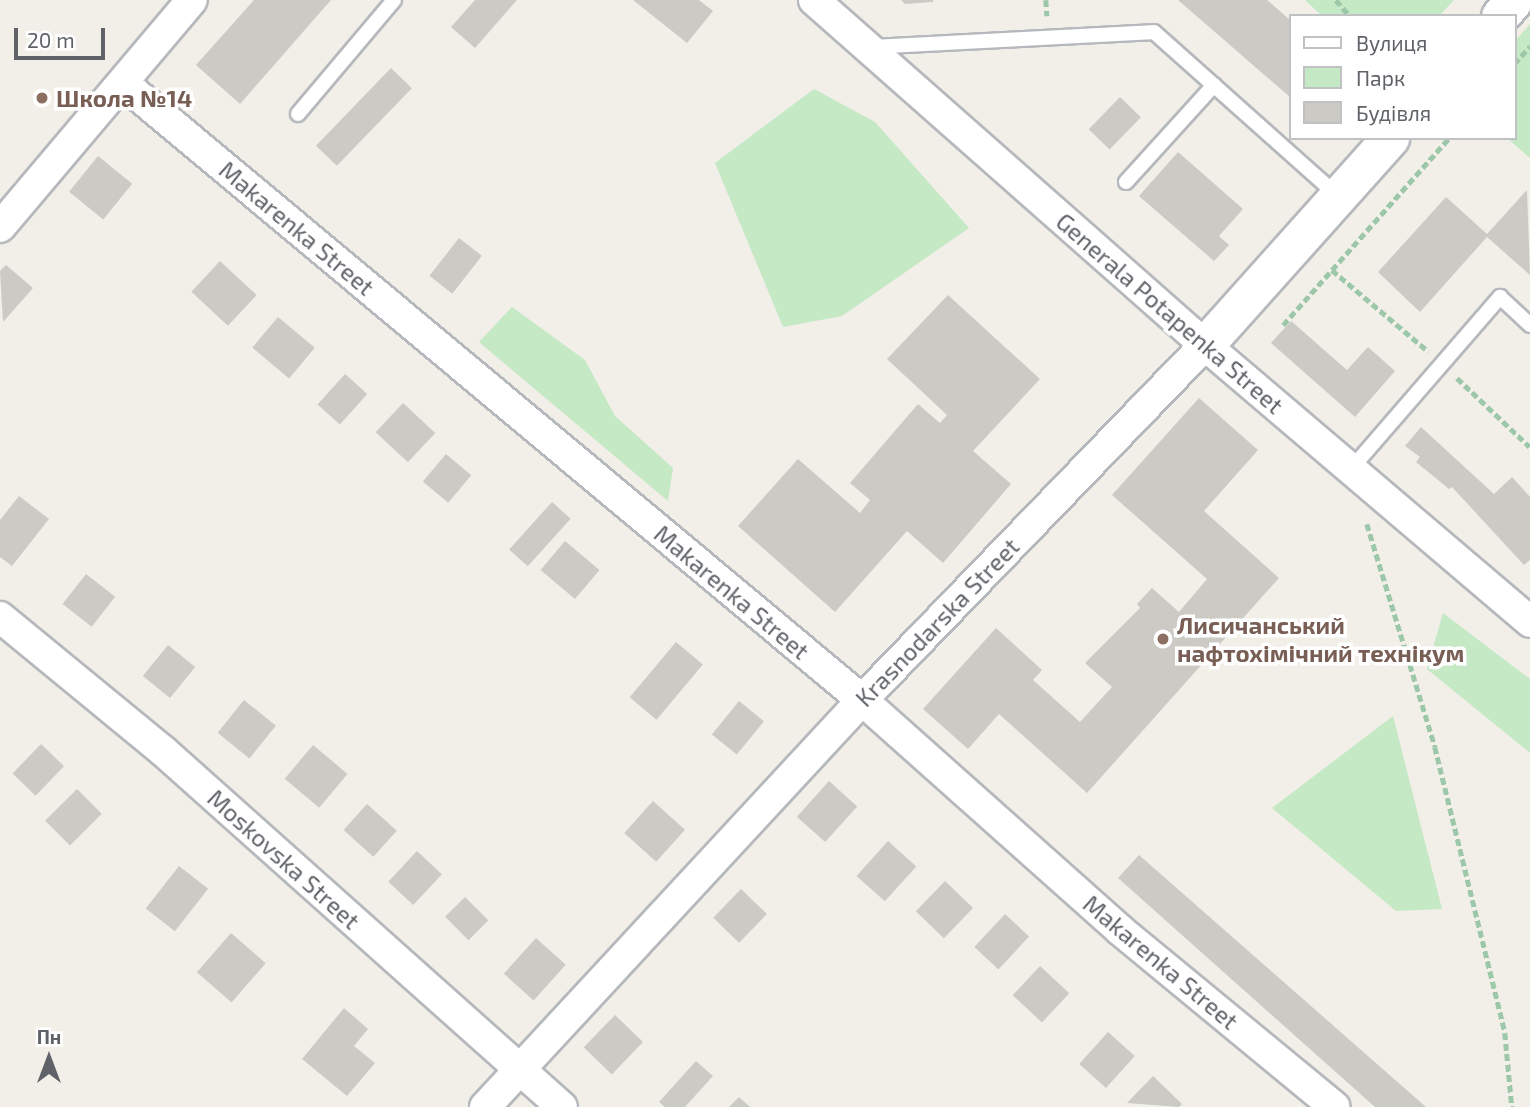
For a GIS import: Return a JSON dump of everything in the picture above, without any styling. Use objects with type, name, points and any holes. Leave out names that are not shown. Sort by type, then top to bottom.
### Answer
[{"type":"street","points":[[0,228],[192,0]]},
{"type":"street","name":"Generala Potapenka Street","points":[[814,0],[1205,345],[1530,622]]},
{"type":"street","points":[[1502,14],[1514,0]]},
{"type":"street","name":"Makarenka Street","points":[[123,83],[862,700],[1120,930],[1335,1107]]},
{"type":"street","name":"Krasnodarska Street","points":[[485,1107],[862,700],[1205,345],[1388,140]]},
{"type":"street","name":"Moskovska Street","points":[[0,617],[162,750],[562,1107]]},
{"type":"lane","points":[[298,114],[394,0]]},
{"type":"lane","points":[[869,48],[1154,32],[1338,196]]},
{"type":"lane","points":[[1126,182],[1214,85]]},
{"type":"lane","points":[[1351,469],[1500,297],[1530,325]]},
{"type":"path","points":[[1336,0],[1348,14]]},
{"type":"path","points":[[1516,62],[1530,47]]},
{"type":"path","points":[[1283,325],[1447,140]]},
{"type":"path","points":[[1351,469],[1435,747],[1505,1033],[1512,1107]]},
{"type":"green space","points":[[1305,0],[1454,0],[1441,14],[1320,14]]},
{"type":"green space","points":[[1530,24],[1530,158],[1509,140],[1516,140],[1516,40]]},
{"type":"green space","points":[[814,89],[875,122],[969,228],[842,316],[783,327],[715,163]]},
{"type":"green space","points":[[512,307],[585,360],[615,416],[673,468],[668,501],[479,342]]},
{"type":"green space","points":[[1443,613],[1530,679],[1530,753],[1427,669]]},
{"type":"green space","points":[[1393,716],[1442,909],[1396,911],[1272,808]]},
{"type":"building","points":[[254,0],[331,0],[240,104],[196,65]]},
{"type":"building","points":[[475,0],[517,0],[475,48],[451,27]]},
{"type":"building","points":[[633,0],[699,0],[713,11],[687,43]]},
{"type":"building","points":[[901,0],[933,0],[933,2],[905,4]]},
{"type":"building","points":[[1178,0],[1267,0],[1288,18],[1288,95]]},
{"type":"building","points":[[391,68],[412,88],[337,166],[316,146]]},
{"type":"building","points":[[1120,97],[1141,117],[1110,150],[1089,129]]},
{"type":"building","points":[[1178,152],[1243,209],[1219,236],[1229,245],[1214,261],[1139,196]]},
{"type":"building","points":[[98,156],[132,184],[103,219],[69,192]]},
{"type":"building","points":[[1527,190],[1530,275],[1487,237],[1420,312],[1378,272],[1446,197],[1487,234]]},
{"type":"building","points":[[459,238],[482,256],[452,294],[429,276]]},
{"type":"building","points":[[220,261],[257,295],[228,326],[191,292]]},
{"type":"building","points":[[6,265],[33,288],[3,322],[0,271]]},
{"type":"building","points":[[948,295],[1040,379],[973,451],[1011,484],[943,563],[907,531],[835,612],[738,526],[798,459],[860,513],[870,500],[850,483],[918,404],[940,423],[947,415],[887,359]]},
{"type":"building","points":[[278,317],[315,348],[289,378],[252,348]]},
{"type":"building","points":[[1291,321],[1347,370],[1368,347],[1395,371],[1355,417],[1271,343]]},
{"type":"building","points":[[345,374],[367,394],[340,425],[318,404]]},
{"type":"building","points":[[1199,398],[1258,450],[1204,511],[1279,578],[1087,793],[999,714],[968,749],[923,709],[996,628],[1042,670],[1033,680],[1080,722],[1112,687],[1085,663],[1140,608],[1137,604],[1152,588],[1179,612],[1207,579],[1112,495]]},
{"type":"building","points":[[403,403],[435,433],[408,462],[376,432]]},
{"type":"building","points":[[1421,427],[1494,494],[1512,477],[1530,497],[1530,560],[1524,565],[1452,487],[1449,489],[1416,462],[1420,457],[1405,446]]},
{"type":"building","points":[[446,454],[471,475],[448,503],[423,482]]},
{"type":"building","points":[[19,496],[49,519],[12,566],[0,557],[0,520]]},
{"type":"building","points":[[552,502],[571,519],[528,566],[509,550]]},
{"type":"building","points":[[565,541],[599,570],[575,599],[541,570]]},
{"type":"building","points":[[86,574],[115,597],[92,627],[63,604]]},
{"type":"building","points":[[676,642],[703,664],[657,720],[630,697]]},
{"type":"building","points":[[168,645],[195,667],[170,698],[143,676]]},
{"type":"building","points":[[244,700],[276,726],[249,758],[218,733]]},
{"type":"building","points":[[739,701],[764,721],[737,755],[712,734]]},
{"type":"building","points":[[41,744],[64,766],[36,796],[13,773]]},
{"type":"building","points":[[313,745],[347,774],[319,808],[285,779]]},
{"type":"building","points":[[829,781],[857,806],[825,842],[797,817]]},
{"type":"building","points":[[77,789],[102,814],[70,846],[45,821]]},
{"type":"building","points":[[653,801],[685,830],[656,862],[624,833]]},
{"type":"building","points":[[367,804],[397,831],[373,857],[344,830]]},
{"type":"building","points":[[888,841],[916,866],[885,901],[857,876]]},
{"type":"building","points":[[417,851],[442,874],[413,905],[388,882]]},
{"type":"building","points":[[1139,855],[1426,1107],[1375,1107],[1118,878]]},
{"type":"building","points":[[179,866],[208,889],[175,931],[146,909]]},
{"type":"building","points":[[945,881],[973,908],[944,938],[916,911]]},
{"type":"building","points":[[741,889],[767,914],[739,943],[713,918]]},
{"type":"building","points":[[465,897],[488,920],[469,940],[445,917]]},
{"type":"building","points":[[1005,914],[1029,937],[998,969],[974,947]]},
{"type":"building","points":[[231,933],[266,963],[232,1002],[197,972]]},
{"type":"building","points":[[536,938],[566,965],[534,1000],[504,974]]},
{"type":"building","points":[[1040,966],[1069,993],[1042,1023],[1013,995]]},
{"type":"building","points":[[344,1008],[368,1029],[354,1046],[375,1063],[347,1096],[302,1059]]},
{"type":"building","points":[[615,1015],[643,1042],[612,1074],[584,1047]]},
{"type":"building","points":[[1108,1032],[1135,1056],[1106,1088],[1079,1064]]},
{"type":"building","points":[[696,1061],[713,1076],[685,1107],[665,1107],[659,1102]]},
{"type":"building","points":[[1153,1076],[1182,1104],[1179,1107],[1127,1103]]},
{"type":"building","points":[[739,1097],[750,1107],[729,1107]]},
{"type":"place","name":"Школа №14","points":[[42,98]]},
{"type":"place","name":"Лисичанський нафтохімічний технікум","points":[[1163,639]]}]
